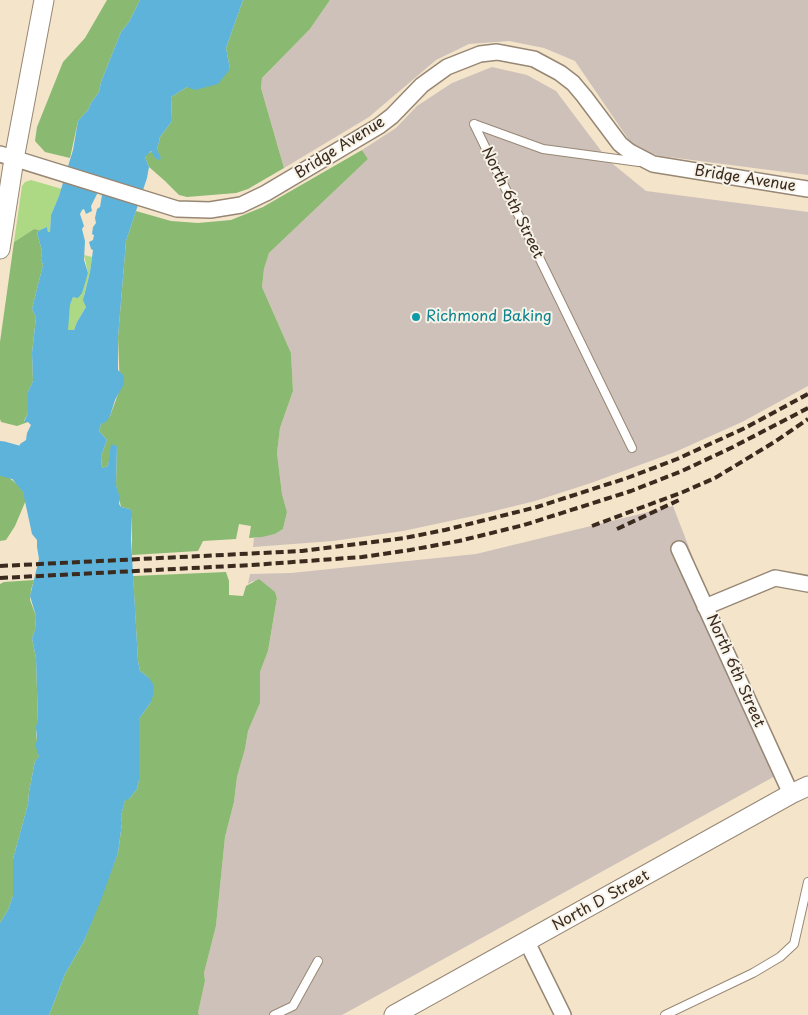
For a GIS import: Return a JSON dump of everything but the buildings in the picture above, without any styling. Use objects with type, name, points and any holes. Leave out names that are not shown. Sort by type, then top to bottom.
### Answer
[{"type":"street","points":[[0,249],[7,157],[44,0]]},
{"type":"street","name":"Bridge Avenue","points":[[7,157],[176,209],[210,210],[241,205],[257,198],[379,126],[392,116],[422,85],[447,67],[480,54],[497,52],[534,60],[560,72],[584,96],[620,144],[630,152],[653,164],[808,189]]},
{"type":"street","name":"North 6th Street","points":[[679,549],[705,606],[799,790]]},
{"type":"street","points":[[705,606],[775,578],[808,584]]},
{"type":"street","name":"North D Street","points":[[396,1014],[799,790]]},
{"type":"street","points":[[527,942],[563,1015]]},
{"type":"lane","name":"North 6th Street","points":[[632,448],[474,124],[543,149],[653,164]]},
{"type":"lane","points":[[665,1015],[780,958],[794,944],[808,882]]},
{"type":"lane","points":[[274,1015],[292,1006],[318,961]]},
{"type":"shaded area","points":[[330,0],[808,0],[808,175],[661,156],[635,149],[575,61],[544,48],[509,41],[469,44],[436,60],[369,117],[284,168],[261,88],[262,78],[310,29]]},
{"type":"shaded area","points":[[492,67],[527,75],[556,91],[608,160],[646,191],[808,212],[808,386],[742,422],[675,452],[591,483],[535,501],[403,531],[333,541],[253,547],[254,538],[275,534],[283,529],[287,512],[282,494],[277,453],[280,428],[293,391],[291,353],[262,287],[264,269],[269,253],[368,159],[362,150],[396,128],[417,106],[452,83]]},
{"type":"shaded area","points":[[673,506],[777,775],[342,1015],[199,1015],[205,981],[204,973],[216,926],[225,837],[248,731],[260,703],[260,672],[268,651],[277,598],[275,592],[253,581],[248,584],[250,574],[291,573],[476,554]]},
{"type":"green space","points":[[107,0],[140,0],[129,22],[121,32],[101,82],[99,92],[88,110],[78,121],[70,158],[45,152],[35,141],[37,127],[63,62],[85,38]]},
{"type":"green space","points":[[243,0],[330,0],[310,29],[262,78],[261,88],[284,168],[248,189],[236,193],[187,197],[179,195],[149,167],[145,157],[148,153],[157,150],[160,137],[172,121],[171,97],[187,87],[230,69],[226,48]]},
{"type":"green space","points":[[362,150],[368,159],[269,253],[264,269],[262,287],[291,353],[293,391],[280,428],[277,453],[282,494],[287,512],[283,529],[275,534],[249,538],[251,526],[239,524],[236,539],[203,541],[198,551],[132,555],[132,519],[130,509],[121,507],[116,485],[117,446],[111,451],[108,466],[102,468],[101,456],[107,440],[99,431],[101,424],[110,416],[120,389],[118,337],[126,241],[136,211],[171,221],[198,223],[231,220],[263,207]]},
{"type":"green space","points":[[31,180],[62,189],[51,215],[50,232],[48,232],[47,227],[40,230],[34,229],[14,242],[22,186],[25,182]]},
{"type":"green space","points":[[34,229],[40,230],[37,233],[42,251],[41,259],[43,265],[32,309],[36,317],[32,353],[33,381],[28,392],[28,413],[24,421],[28,422],[17,426],[1,422],[0,419],[0,342],[14,242]]},
{"type":"green space","points":[[84,255],[92,257],[84,295],[86,307],[74,330],[67,330],[70,305],[73,297],[82,289],[88,273]]},
{"type":"green space","points":[[0,470],[19,486],[26,500],[15,526],[6,540],[0,541]]},
{"type":"green space","points":[[226,572],[229,581],[229,595],[243,596],[246,586],[259,579],[275,592],[277,598],[268,651],[260,672],[260,703],[248,731],[225,837],[216,926],[204,973],[205,981],[199,1015],[49,1015],[65,974],[84,941],[118,853],[122,823],[121,816],[125,799],[129,799],[137,789],[139,780],[139,719],[151,702],[148,677],[140,671],[138,661],[133,576]]},
{"type":"green space","points":[[34,580],[30,600],[36,616],[35,630],[32,638],[36,658],[38,723],[36,733],[39,758],[35,761],[28,804],[13,859],[13,896],[8,910],[0,923],[0,584],[4,582]]},
{"type":"water","points":[[140,0],[243,0],[226,48],[230,69],[218,84],[195,90],[187,87],[171,97],[172,121],[160,137],[157,150],[161,158],[159,160],[155,158],[151,151],[145,157],[149,167],[147,178],[126,241],[118,337],[118,370],[124,376],[124,384],[115,400],[110,416],[106,422],[101,424],[99,431],[107,440],[101,456],[102,468],[108,466],[111,444],[117,446],[116,485],[120,498],[119,504],[121,507],[130,509],[132,513],[131,539],[138,661],[140,671],[153,684],[151,702],[139,719],[139,780],[137,789],[129,799],[125,800],[121,816],[122,823],[118,853],[84,941],[65,974],[49,1015],[0,1015],[0,923],[8,910],[13,896],[13,859],[28,804],[35,761],[39,757],[35,744],[37,741],[36,726],[38,723],[36,658],[32,638],[35,630],[36,616],[30,596],[39,559],[37,540],[32,534],[23,492],[13,480],[20,444],[26,440],[31,425],[28,422],[24,422],[28,413],[28,392],[33,381],[32,353],[36,317],[32,309],[43,265],[41,259],[42,251],[37,233],[47,227],[48,232],[50,232],[51,215],[73,150],[78,121],[88,110],[99,92],[101,82],[121,32],[129,22]],"holes":[[[98,192],[101,192],[100,207],[97,209],[96,223],[93,227],[93,240],[89,242],[93,250],[83,300],[86,307],[74,330],[68,330],[70,305],[73,297],[78,298],[82,293],[88,273],[84,260],[85,241],[82,229],[84,226],[80,214],[84,209],[86,214],[92,211],[91,206]]]},
{"type":"waterway","points":[[0,458],[47,471]]},
{"type":"railway","points":[[0,566],[302,551],[404,538],[445,530],[537,507],[627,478],[677,459],[745,428],[808,394]]},
{"type":"railway","points":[[0,578],[252,565],[362,557],[459,541],[524,525],[631,491],[682,471],[808,408]]},
{"type":"railway","points":[[592,526],[715,478],[808,419]]},
{"type":"railway","points":[[617,529],[679,500]]},
{"type":"place","name":"Richmond Baking","points":[[416,317]]}]
